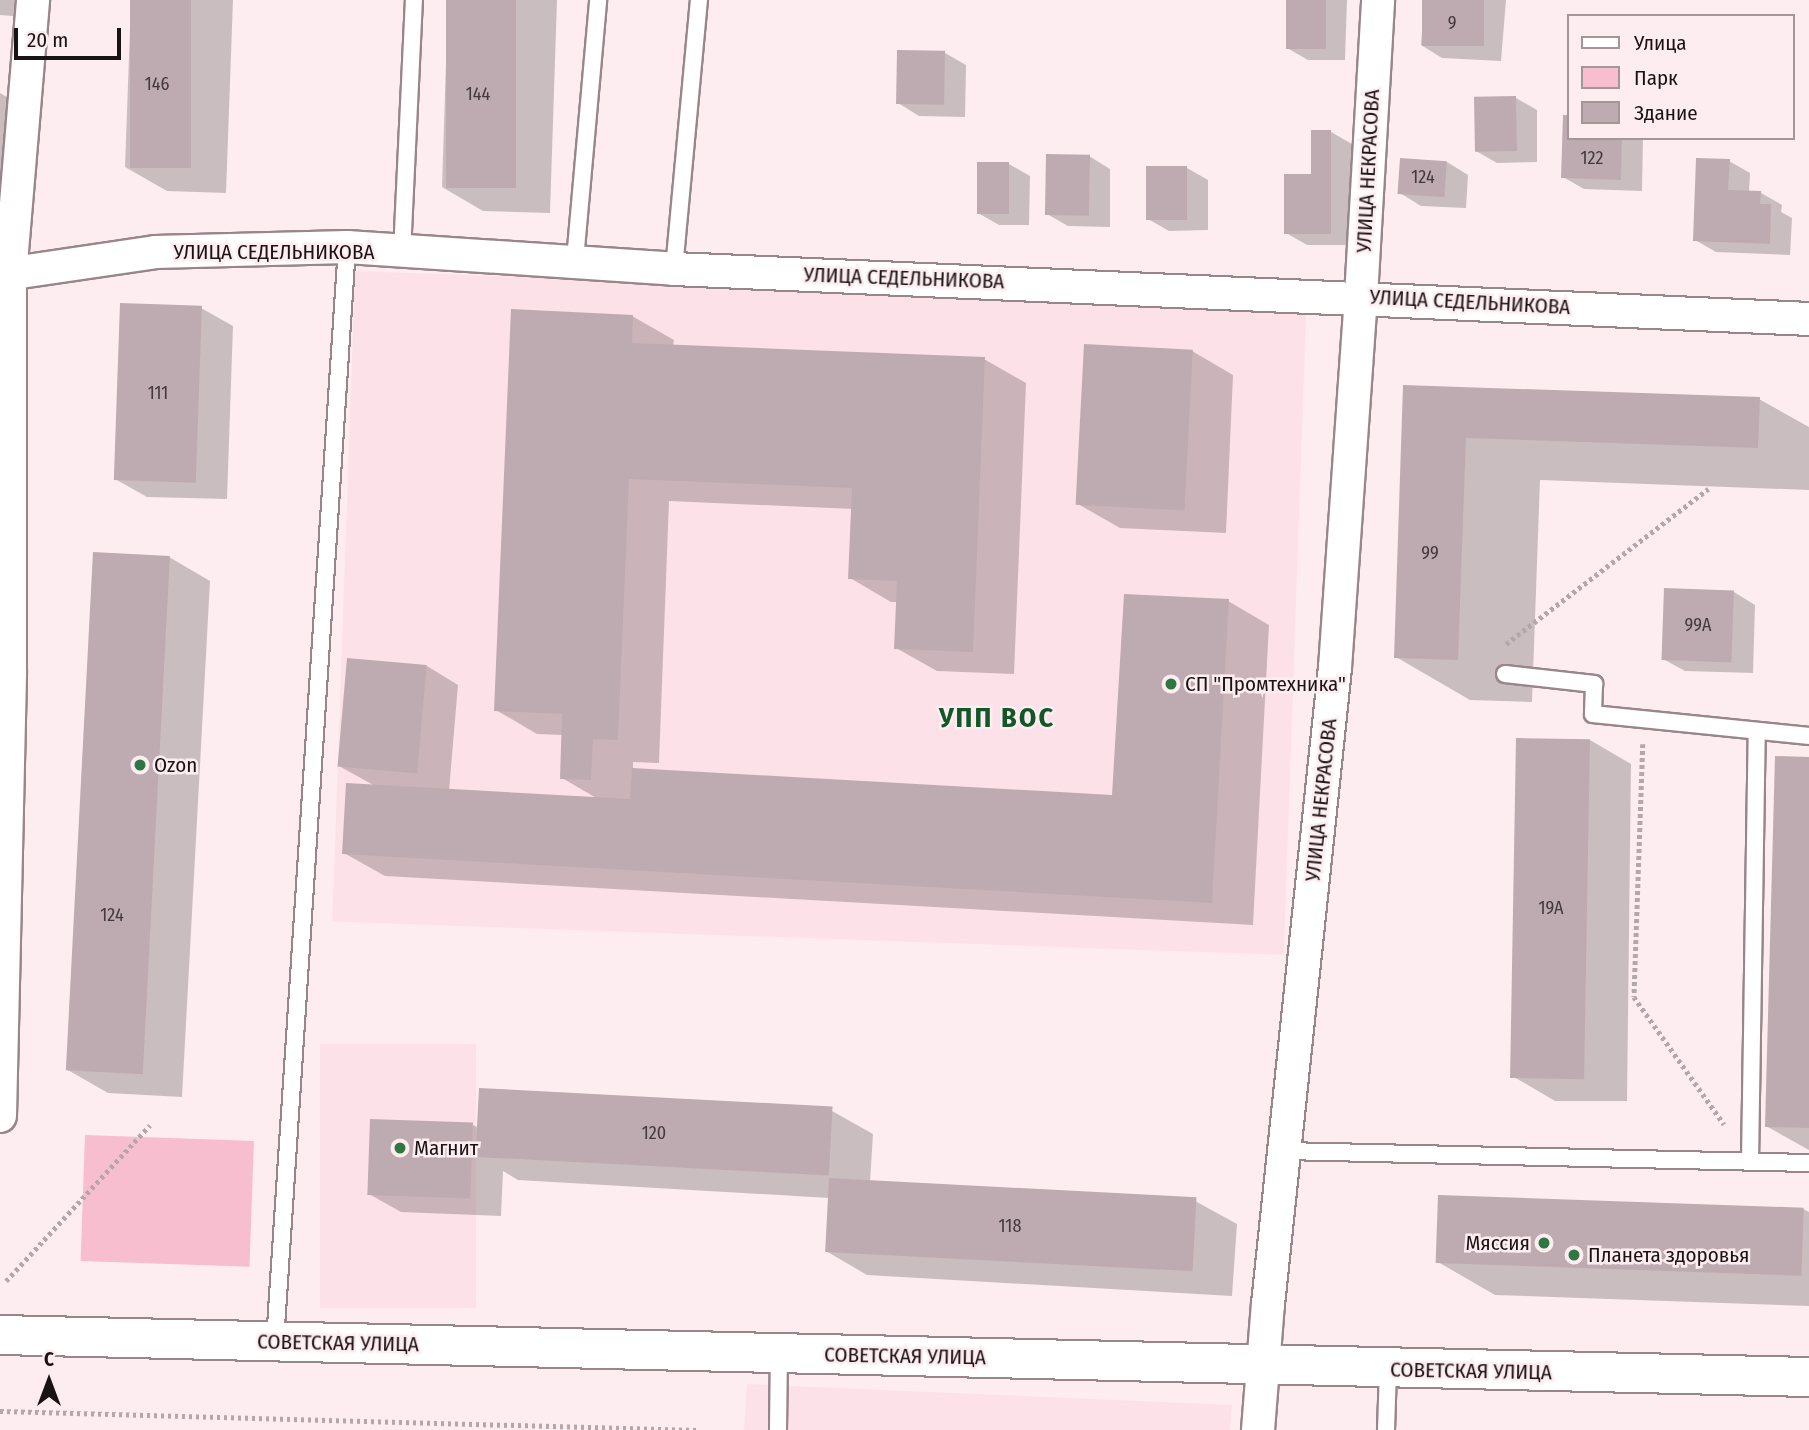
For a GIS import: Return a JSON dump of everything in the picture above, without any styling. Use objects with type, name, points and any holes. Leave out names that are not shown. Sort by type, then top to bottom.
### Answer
[{"type":"main road","name":"СОВЕТСКАЯ УЛИЦА","points":[[0,1335],[1809,1377]]},
{"type":"street","points":[[0,1116],[5,670],[5,275],[33,0]]},
{"type":"street","name":"УЛИЦА НЕКРАСОВА","points":[[1258,1430],[1284,1151],[1335,668],[1362,297],[1378,0]]},
{"type":"street","name":"УЛИЦА СЕДЕЛЬНИКОВА","points":[[5,275],[155,252],[347,247],[402,253],[575,260],[674,269],[1362,297],[1809,319]]},
{"type":"lane","points":[[402,253],[414,0]]},
{"type":"lane","points":[[575,260],[598,0]]},
{"type":"lane","points":[[674,269],[699,0]]},
{"type":"lane","points":[[275,1342],[347,247]]},
{"type":"lane","points":[[1505,674],[1594,684],[1593,714],[1809,736]]},
{"type":"lane","points":[[1750,1161],[1757,731]]},
{"type":"lane","points":[[1284,1151],[1809,1163]]},
{"type":"lane","points":[[778,1430],[779,1353]]},
{"type":"lane","points":[[1386,1430],[1388,1369]]},
{"type":"path","points":[[1506,645],[1708,489]]},
{"type":"path","points":[[1644,719],[1634,997],[1750,1161]]},
{"type":"path","points":[[6,1281],[150,1125]]},
{"type":"path","points":[[0,1411],[697,1430]]},
{"type":"shaded area","points":[[355,271],[1306,304],[1284,955],[332,922]]},
{"type":"shaded area","points":[[320,1044],[476,1044],[476,1308],[320,1308]]},
{"type":"shaded area","points":[[747,1384],[1232,1405],[1230,1430],[744,1430]]},
{"type":"green space","points":[[85,1135],[254,1141],[249,1267],[81,1261]]},
{"type":"building","points":[[130,0],[191,0],[191,168],[130,168]]},
{"type":"building","points":[[446,0],[516,0],[516,188],[446,188]]},
{"type":"building","points":[[1286,0],[1326,0],[1326,49],[1286,49]]},
{"type":"building","points":[[1422,0],[1484,0],[1484,46],[1422,46]]},
{"type":"building","points":[[897,50],[945,51],[944,105],[896,104]]},
{"type":"building","points":[[1516,96],[1517,151],[1475,152],[1474,97]]},
{"type":"building","points":[[1563,115],[1568,115],[1568,140],[1622,140],[1621,180],[1561,178]]},
{"type":"building","points":[[1311,130],[1331,130],[1331,234],[1284,234],[1284,174],[1311,174]]},
{"type":"building","points":[[1046,154],[1090,155],[1089,216],[1045,215]]},
{"type":"building","points":[[1400,158],[1447,161],[1444,197],[1397,194]]},
{"type":"building","points":[[1696,158],[1730,159],[1728,190],[1761,191],[1760,204],[1771,204],[1770,244],[1693,241]]},
{"type":"building","points":[[977,162],[1009,162],[1009,214],[977,214]]},
{"type":"building","points":[[1146,166],[1187,166],[1187,220],[1146,220]]},
{"type":"building","points":[[120,303],[202,306],[196,483],[114,480]]},
{"type":"building","points":[[511,309],[633,315],[632,343],[985,357],[973,652],[894,649],[897,581],[848,579],[852,488],[629,479],[618,740],[593,739],[591,780],[560,779],[562,714],[494,711]]},
{"type":"building","points":[[1084,344],[1193,350],[1184,510],[1076,505]]},
{"type":"building","points":[[1403,385],[1760,397],[1758,448],[1466,438],[1458,660],[1394,658]]},
{"type":"building","points":[[93,552],[170,556],[143,1074],[66,1070]]},
{"type":"building","points":[[1664,588],[1734,590],[1731,662],[1661,660]]},
{"type":"building","name":"СП \"Промтехника\"","points":[[1124,594],[1229,599],[1212,903],[342,854],[346,783],[630,799],[632,768],[1112,795]]},
{"type":"building","points":[[347,658],[427,665],[417,774],[338,767]]},
{"type":"building","points":[[1516,738],[1590,739],[1584,1079],[1510,1078]]},
{"type":"building","points":[[1775,756],[1809,757],[1809,1128],[1765,1127]]},
{"type":"building","points":[[479,1088],[833,1107],[829,1175],[475,1157]]},
{"type":"building","points":[[370,1119],[473,1123],[470,1199],[367,1195]]},
{"type":"building","points":[[829,1178],[1196,1197],[1193,1271],[825,1252]]},
{"type":"building","points":[[1438,1195],[1804,1208],[1801,1276],[1436,1263]]},
{"type":"place","name":"СП \"Промтехника\"","points":[[1171,684]]},
{"type":"place","name":"Ozon","points":[[140,765]]},
{"type":"place","name":"Магнит","points":[[400,1148]]},
{"type":"place","name":"Мяссия","points":[[1544,1243]]},
{"type":"place","name":"Планета здоровья","points":[[1574,1255]]},
{"type":"district","name":"УПП ВОС","points":[[997,718]]}]
